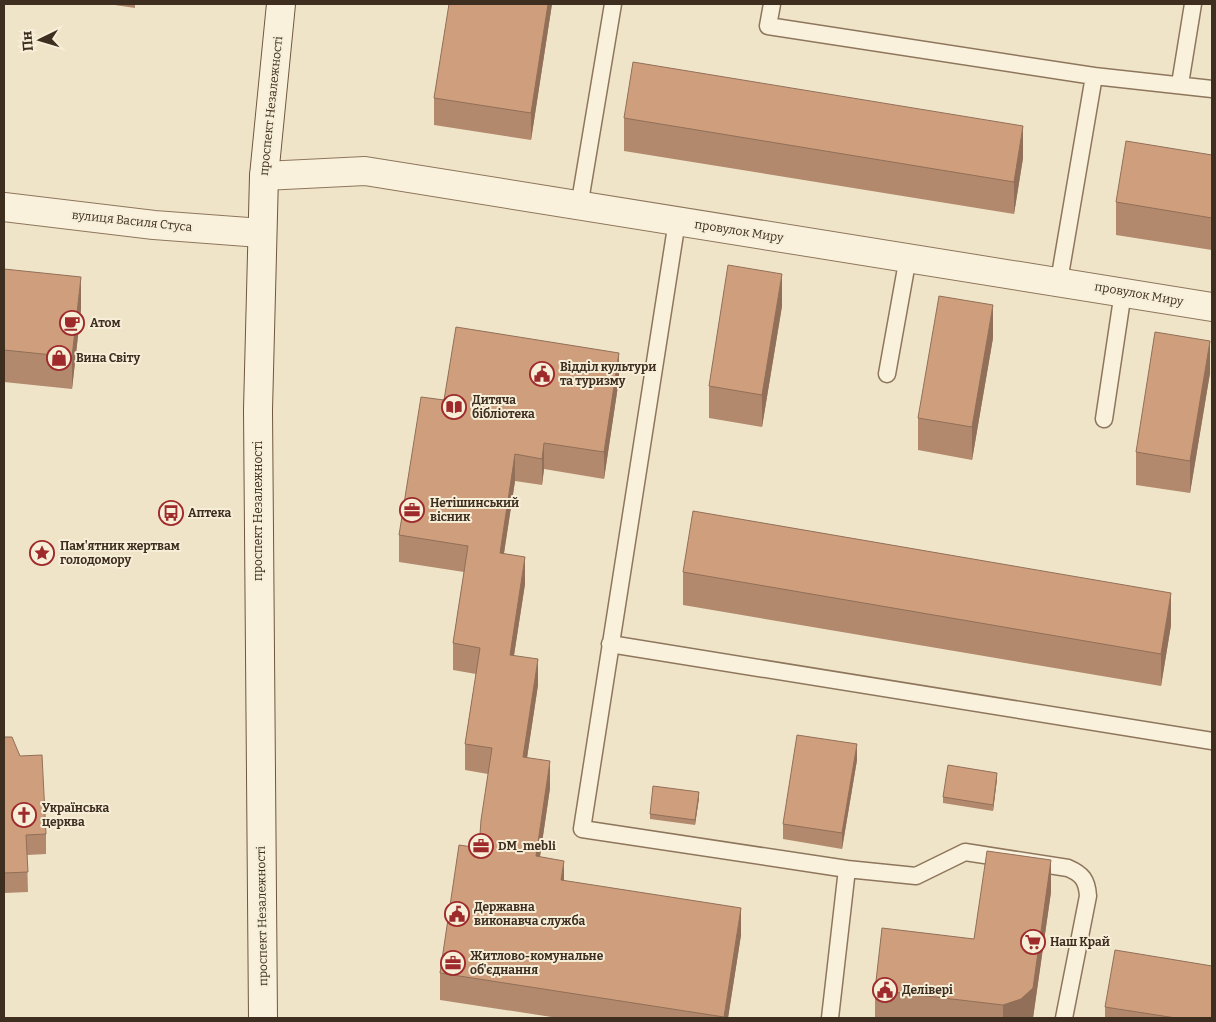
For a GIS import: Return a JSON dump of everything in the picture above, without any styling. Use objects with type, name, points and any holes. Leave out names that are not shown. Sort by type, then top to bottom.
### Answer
[{"type":"street","name":"проспект Незалежності","points":[[263,1018],[258,410],[261,233],[264,176],[281,4]]},
{"type":"street","name":"провулок Миру","points":[[264,176],[365,171],[579,207],[1212,306]]},
{"type":"street","name":"вулиця Василя Стуса","points":[[4,207],[154,225],[261,233]]},
{"type":"lane","points":[[579,207],[613,4]]},
{"type":"lane","points":[[772,4],[768,26],[1094,76],[1212,89]]},
{"type":"lane","points":[[1180,84],[1193,4]]},
{"type":"lane","points":[[1059,281],[1094,76]]},
{"type":"lane","points":[[677,221],[582,829],[848,869],[916,876],[965,852],[1068,868],[1080,873],[1087,883],[1088,896],[1064,1018]]},
{"type":"lane","points":[[887,374],[908,257]]},
{"type":"lane","points":[[1104,419],[1123,292]]},
{"type":"lane","points":[[610,644],[1212,742]]},
{"type":"lane","points":[[830,1018],[848,869]]},
{"type":"building","points":[[449,4],[548,4],[531,113],[434,98]]},
{"type":"building","points":[[633,62],[1023,126],[1014,182],[624,118]]},
{"type":"building","points":[[1126,141],[1212,155],[1212,218],[1116,202]]},
{"type":"building","points":[[728,265],[782,274],[762,395],[709,386]]},
{"type":"building","points":[[4,269],[81,277],[72,357],[4,350]]},
{"type":"building","points":[[939,296],[993,305],[972,427],[918,418]]},
{"type":"building","points":[[456,327],[619,353],[604,452],[544,443],[542,459],[515,454],[500,553],[525,557],[510,655],[538,659],[523,757],[550,761],[536,856],[564,861],[561,880],[741,908],[724,1017],[440,973],[459,845],[479,848],[481,820],[492,748],[465,744],[480,648],[453,643],[468,546],[399,535],[421,397],[444,400]]},
{"type":"building","points":[[1155,332],[1210,341],[1190,461],[1136,452]]},
{"type":"building","points":[[693,511],[1171,593],[1161,654],[683,572]]},
{"type":"building","points":[[797,735],[857,744],[842,833],[783,824]]},
{"type":"building","name":"Українська церква","points":[[4,737],[12,737],[20,756],[42,755],[46,834],[26,835],[28,872],[4,873]]},
{"type":"building","points":[[948,765],[997,773],[993,805],[943,797]]},
{"type":"building","points":[[653,786],[699,792],[695,820],[650,814]]},
{"type":"building","points":[[987,851],[1051,860],[1033,988],[1021,999],[1003,1005],[875,990],[882,928],[974,939]]},
{"type":"building","points":[[1115,950],[1212,966],[1212,1018],[1176,1018],[1105,1007]]},
{"type":"place","name":"Атом","points":[[72,323]]},
{"type":"place","name":"Вина Світу","points":[[59,358]]},
{"type":"place","name":"Відділ культури та туризму","points":[[542,374]]},
{"type":"place","name":"Дитяча бібліотека","points":[[454,407]]},
{"type":"place","name":"Нетішинський вісник","points":[[412,510]]},
{"type":"place","name":"Аптека","points":[[171,513]]},
{"type":"place","name":"Пам'ятник жертвам голодомору","points":[[42,553]]},
{"type":"place","name":"Українська церква","points":[[24,815]]},
{"type":"place","name":"DM_mebli","points":[[481,846]]},
{"type":"place","name":"Державна виконавча служба","points":[[457,914]]},
{"type":"place","name":"Наш Край","points":[[1033,942]]},
{"type":"place","name":"Житлово-комунальне об'єднання","points":[[453,963]]},
{"type":"place","name":"Делівері","points":[[885,990]]}]
